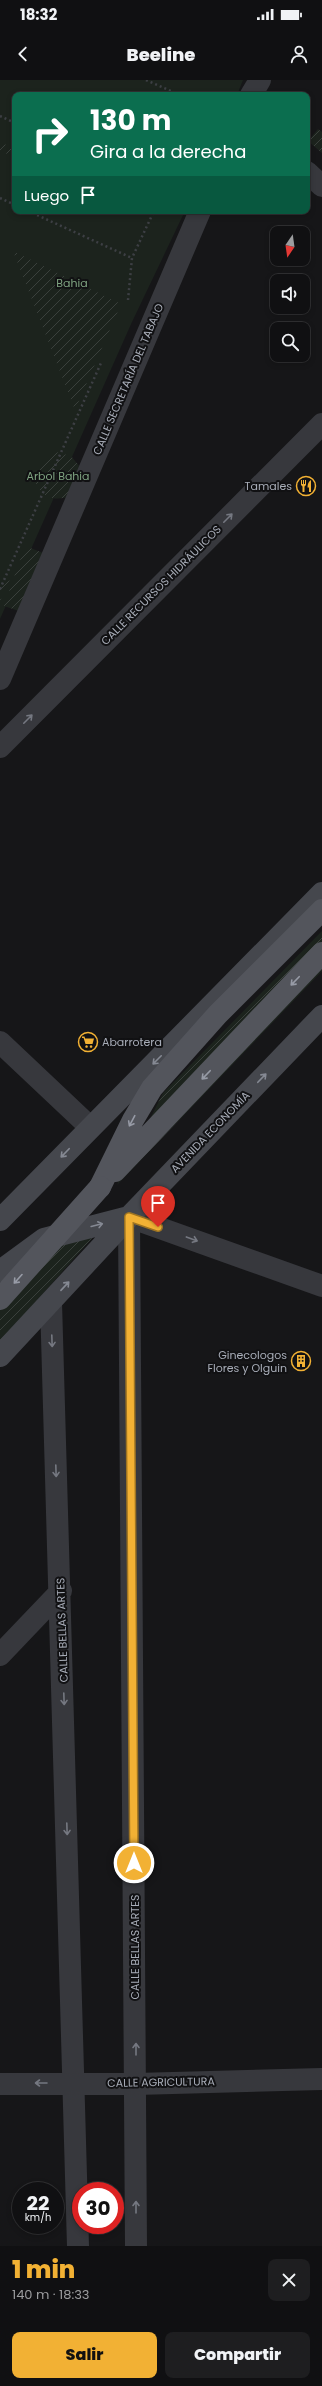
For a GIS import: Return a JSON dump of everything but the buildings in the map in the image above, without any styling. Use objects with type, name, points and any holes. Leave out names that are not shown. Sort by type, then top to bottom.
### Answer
[{"type":"main road","points":[[0,1220],[322,893]]},
{"type":"main road","points":[[100,1187],[133,1120],[152,1088],[218,1014],[322,910]]},
{"type":"main road","points":[[0,1299],[100,1187],[322,953]]},
{"type":"main road","name":"AVENIDA ECONOMÍA","points":[[0,1356],[129,1217],[322,1016]]},
{"type":"main road","points":[[0,1271],[44,1239],[129,1217]]},
{"type":"street","points":[[254,92],[260,80]]},
{"type":"street","points":[[310,175],[322,186]]},
{"type":"street","name":"CALLE SECRETARÍA DEL TABAJO","points":[[0,679],[199,214]]},
{"type":"street","name":"CALLE RECURSOS HIDRÁULICOS","points":[[0,747],[322,424]]},
{"type":"street","points":[[0,1042],[90,1127]]},
{"type":"street","points":[[129,1217],[322,1286]]},
{"type":"street","name":"CALLE BELLAS ARTES","points":[[129,1217],[136,2246]]},
{"type":"street","name":"CALLE BELLAS ARTES","points":[[51,1302],[78,2246]]},
{"type":"street","points":[[0,1655],[60,1592]]},
{"type":"street","name":"CALLE AGRICULTURA","points":[[0,2084],[136,2084],[322,2079]]},
{"type":"path","points":[[146,80],[173,92]]},
{"type":"path","points":[[0,116],[12,122]]},
{"type":"path","points":[[0,198],[12,204]]},
{"type":"path","points":[[35,214],[132,258]]},
{"type":"path","points":[[128,302],[132,258],[153,214]]},
{"type":"path","points":[[0,589],[102,359]]},
{"type":"green space","name":"Bahia","points":[[0,80],[243,80],[238,92],[12,92],[12,214],[184,214],[132,322],[0,619]]},
{"type":"green space","points":[[318,129],[322,132],[322,153],[310,143],[310,139]]},
{"type":"green space","points":[[0,142],[12,148],[12,156],[0,151]]},
{"type":"green space","points":[[13,251],[121,304],[75,410]]},
{"type":"green space","name":"Arbol Bahia","points":[[56,452],[71,456],[80,467],[72,495],[59,498],[49,497],[41,492],[36,484],[35,474],[37,465],[44,457]]},
{"type":"green space","points":[[25,546],[46,554],[25,613],[4,606]]},
{"type":"green space","points":[[10,579],[0,601],[0,581]]},
{"type":"green space","points":[[322,931],[322,971],[117,1185],[163,1093]]},
{"type":"green space","points":[[101,1228],[0,1342],[0,1310],[63,1242]]},
{"type":"place","name":"Tamales","points":[[306,486]]},
{"type":"place","name":"Abarrotera","points":[[88,1042]]},
{"type":"place","name":"Ginecologos Flores y Olguin","points":[[301,1361]]},
{"type":"route","points":[[134,1863],[129,1217],[158,1227]]}]
